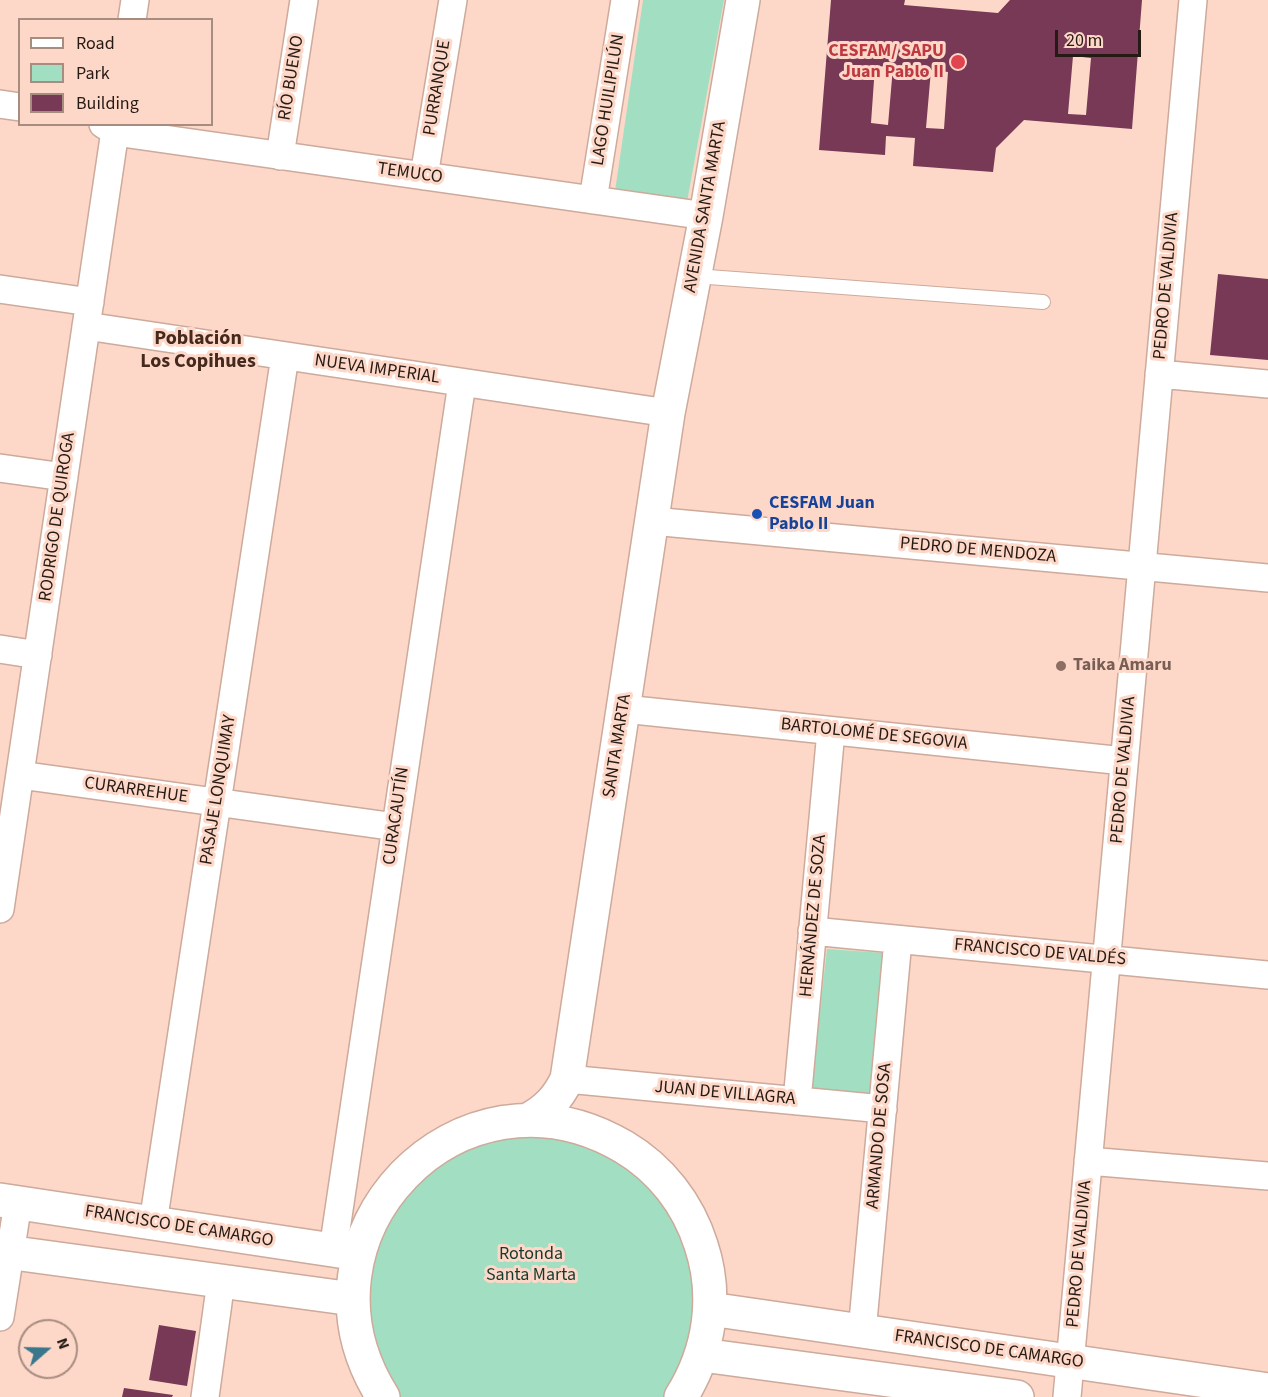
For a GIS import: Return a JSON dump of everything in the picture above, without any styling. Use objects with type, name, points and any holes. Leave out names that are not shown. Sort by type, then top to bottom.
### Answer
[{"type":"street","points":[[132,18],[135,0]]},
{"type":"street","name":"RÍO BUENO","points":[[280,156],[304,0]]},
{"type":"street","name":"PURRANQUE","points":[[424,176],[453,0]]},
{"type":"street","name":"LAGO HUILIPILÚN","points":[[593,200],[624,0]]},
{"type":"street","name":"AVENIDA SANTA MARTA","points":[[668,413],[706,216],[743,0]]},
{"type":"street","name":"PEDRO DE VALDIVIA","points":[[1067,1397],[1193,0]]},
{"type":"street","points":[[0,104],[18,107]]},
{"type":"street","name":"TEMUCO","points":[[112,127],[280,156],[706,216]]},
{"type":"street","name":"RODRIGO DE QUIROGA","points":[[0,909],[6,824],[20,775],[88,314],[112,127]]},
{"type":"street","name":"NUEVA IMPERIAL","points":[[0,289],[88,314],[285,356],[668,413]]},
{"type":"street","name":"PASAJE LONQUIMAY","points":[[153,1223],[285,356]]},
{"type":"street","points":[[1159,374],[1268,384]]},
{"type":"street","name":"CURACAUTÍN","points":[[346,1252],[396,827],[462,383]]},
{"type":"street","name":"SANTA MARTA","points":[[528,1120],[554,1102],[567,1079],[668,413]]},
{"type":"street","points":[[0,468],[64,477]]},
{"type":"street","name":"PEDRO DE MENDOZA","points":[[652,521],[1268,578]]},
{"type":"street","points":[[0,649],[38,655]]},
{"type":"street","name":"BARTOLOMÉ DE SEGOVIA","points":[[624,709],[1124,761]]},
{"type":"street","name":"HERNÁNDEZ DE SOZA","points":[[797,1101],[831,731]]},
{"type":"street","name":"CURARREHUE","points":[[20,775],[396,827]]},
{"type":"street","name":"FRANCISCO DE VALDÉS","points":[[812,931],[1268,975]]},
{"type":"street","name":"ARMANDO DE SOSA","points":[[862,1332],[898,939]]},
{"type":"street","name":"SANTA MARTA","points":[[567,1079],[575,1108],[586,1129]]},
{"type":"street","name":"JUAN DE VILLAGRA","points":[[567,1079],[883,1109]]},
{"type":"street","points":[[383,1397],[362,1355],[355,1327],[354,1276],[346,1252],[409,1169],[434,1149],[464,1133],[495,1124],[528,1120],[561,1122],[610,1138],[653,1168],[671,1187],[686,1209],[697,1232],[708,1274],[710,1309],[708,1332],[702,1354],[690,1383],[681,1397]]},
{"type":"street","points":[[1088,1161],[1268,1176]]},
{"type":"street","points":[[0,1317],[9,1201]]},
{"type":"street","name":"FRANCISCO DE CAMARGO","points":[[9,1201],[346,1252]]},
{"type":"street","points":[[5,1252],[353,1299]]},
{"type":"street","points":[[205,1397],[221,1281]]},
{"type":"street","name":"FRANCISCO DE CAMARGO","points":[[710,1309],[1268,1390]]},
{"type":"street","points":[[702,1354],[857,1387],[1017,1397]]},
{"type":"lane","points":[[694,276],[1043,302]]},
{"type":"green space","points":[[643,0],[724,0],[687,202],[615,191]]},
{"type":"green space","points":[[827,949],[885,953],[872,1103],[810,1095]]},
{"type":"green space","name":"Rotonda Santa Marta","points":[[531,1134],[590,1145],[641,1176],[678,1223],[697,1280],[694,1339],[668,1397],[395,1397],[378,1367],[366,1279],[385,1222],[422,1175],[473,1145]]},
{"type":"building","name":"CESFAM/ SAPU Juan Pablo II","points":[[831,0],[905,0],[904,5],[998,13],[1010,0],[1142,0],[1132,129],[1024,120],[996,148],[993,172],[913,166],[915,138],[886,136],[885,155],[819,150]],"holes":[[[1073,56],[1091,58],[1086,115],[1068,114]],[[875,66],[893,67],[888,125],[871,123]],[[931,70],[948,72],[944,129],[926,128]]]},
{"type":"building","points":[[1218,274],[1268,279],[1268,360],[1210,355]]},
{"type":"building","points":[[159,1325],[196,1331],[187,1386],[149,1380]]},
{"type":"building","points":[[124,1388],[173,1395],[172,1397],[122,1397]]},
{"type":"place","name":"CESFAM/ SAPU Juan Pablo II","points":[[958,62]]},
{"type":"place","name":"CESFAM Juan Pablo II","points":[[757,514]]},
{"type":"place","name":"Taika Amaru","points":[[1061,666]]},
{"type":"district","name":"Población Los Copihues","points":[[198,352]]}]
